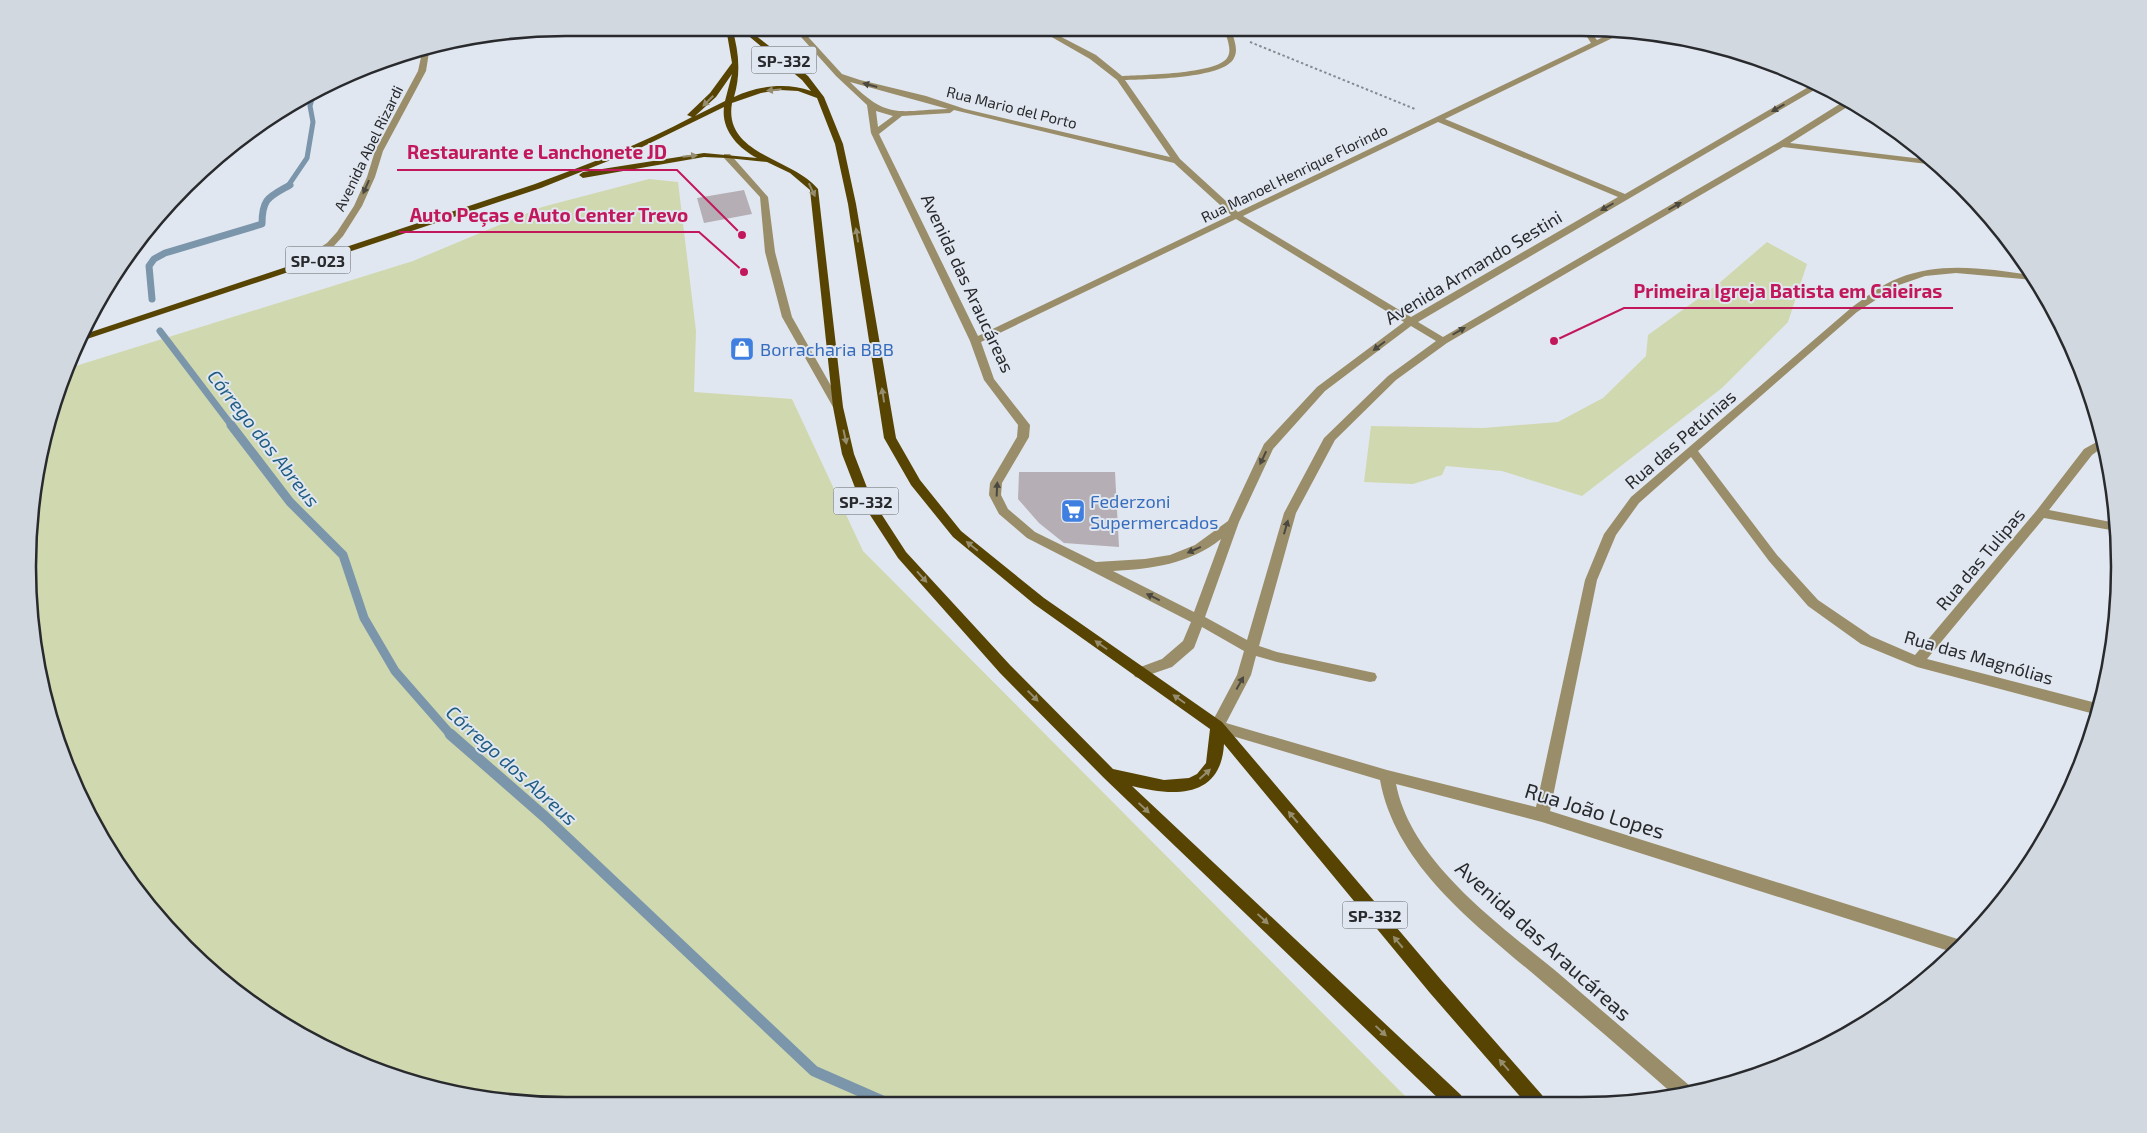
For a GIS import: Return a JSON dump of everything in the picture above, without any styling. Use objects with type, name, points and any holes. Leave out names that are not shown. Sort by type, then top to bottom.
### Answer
[{"type":"main road","name":"SP-332","points":[[731,36],[736,62],[735,80],[727,102],[728,121],[732,133],[741,146],[800,174],[814,189],[838,407],[848,454],[865,498],[902,555],[1006,669],[1109,774],[1450,1097]]},
{"type":"main road","name":"SP-332","points":[[752,36],[805,78],[820,97],[839,144],[852,204],[890,438],[915,482],[956,534],[1039,601],[1217,726],[1436,987],[1532,1097]]},
{"type":"main road","points":[[650,141],[702,107],[723,83],[736,62]]},
{"type":"main road","name":"SP-332","points":[[727,102],[755,93],[781,89],[808,91],[820,97]]},
{"type":"main road","name":"SP-023","points":[[89,336],[556,181],[650,141],[727,102]]},
{"type":"main road","name":"SP-023","points":[[556,181],[683,157],[727,156],[774,162]]},
{"type":"main road","points":[[1109,774],[1164,786],[1185,787],[1201,779],[1211,769],[1215,756],[1217,726]]},
{"type":"street","points":[[804,36],[861,98],[878,102],[886,112],[963,111]]},
{"type":"street","points":[[1053,36],[1093,58],[1120,78],[1177,161],[1236,215],[1442,341]]},
{"type":"street","points":[[1120,78],[1206,70],[1222,66],[1229,62],[1233,52],[1229,36]]},
{"type":"street","points":[[1590,36],[1595,44]]},
{"type":"street","name":"Rua Manoel Henrique Florindo","points":[[976,341],[1610,37]]},
{"type":"street","name":"Avenida Abel Rizardi","points":[[294,268],[330,245],[340,234],[358,206],[371,177],[379,151],[422,71],[425,55]]},
{"type":"street","name":"Rua Mario del Porto","points":[[842,76],[857,82],[923,98],[963,111],[1177,161]]},
{"type":"street","name":"Avenida Armando Sestini","points":[[1140,673],[1167,663],[1188,644],[1233,522],[1268,447],[1321,389],[1410,322],[1811,89]]},
{"type":"street","points":[[878,102],[899,92]]},
{"type":"street","points":[[875,133],[903,113],[915,107],[923,98]]},
{"type":"street","name":"Avenida das Araucáreas","points":[[878,102],[875,133],[976,341],[989,380],[1024,425],[1023,437],[996,483],[996,495],[1003,511],[1031,535],[1252,649],[1277,657],[1370,677]]},
{"type":"street","points":[[1217,726],[1244,675],[1290,513],[1330,438],[1392,378],[1442,341],[1782,144],[1843,106]]},
{"type":"street","points":[[1438,119],[1625,197]]},
{"type":"street","points":[[1782,144],[1922,162]]},
{"type":"street","points":[[727,156],[764,197],[770,252],[787,317],[838,407]]},
{"type":"street","name":"Rua das Petúnias","points":[[1542,815],[1591,580],[1610,534],[1635,500],[1693,452],[1854,310],[1884,289],[1909,277],[1932,272],[1963,270],[2024,277]]},
{"type":"street","points":[[2041,513],[2088,452],[2097,446]]},
{"type":"street","name":"Rua das Magnólias","points":[[1693,452],[1773,558],[1813,603],[1866,640],[1917,662],[2092,708]]},
{"type":"street","name":"Rua das Tulipas","points":[[1917,662],[2041,513],[2109,526]]},
{"type":"street","points":[[1093,568],[1161,561],[1192,552],[1209,542],[1233,522]]},
{"type":"street","name":"Rua João Lopes","points":[[1217,726],[1387,776],[1542,815],[1952,944]]},
{"type":"street","name":"Avenida das Araucáreas","points":[[1387,776],[1395,808],[1428,864],[1494,930],[1679,1088]]},
{"type":"path","points":[[1240,36],[1438,119]]},
{"type":"green space","points":[[649,179],[678,182],[696,331],[694,392],[792,399],[863,551],[1406,1097],[566,1097],[497,1092],[463,1087],[396,1069],[332,1042],[301,1026],[244,987],[192,941],[146,889],[107,832],[91,801],[64,737],[46,670],[37,601],[37,532],[46,463],[54,429],[64,396],[76,366],[413,261],[542,207]]},
{"type":"green space","points":[[1767,242],[1807,264],[1788,322],[1722,388],[1582,496],[1502,471],[1446,466],[1442,475],[1413,484],[1364,482],[1371,426],[1483,428],[1558,422],[1603,398],[1646,356],[1648,335],[1717,285]]},
{"type":"building","points":[[744,190],[752,214],[704,223],[697,198]]},
{"type":"building","name":"Federzoni Supermercados","points":[[1019,472],[1115,472],[1119,547],[1064,543],[1039,523],[1018,499]]},
{"type":"waterway","name":"Córrego dos Abreus","points":[[288,186],[307,158],[313,122],[310,106],[311,102]]},
{"type":"waterway","name":"Córrego dos Abreus","points":[[152,299],[149,266],[154,259],[165,253],[262,224],[265,203],[277,192],[290,185]]},
{"type":"waterway","name":"Córrego dos Abreus","points":[[160,331],[232,426]]},
{"type":"waterway","name":"Córrego dos Abreus","points":[[231,425],[290,502],[343,555],[364,618],[395,671],[451,734]]},
{"type":"waterway","name":"Córrego dos Abreus","points":[[451,734],[545,817],[814,1071],[873,1097]]},
{"type":"place","name":"Restaurante e Lanchonete JD","points":[[742,235]]},
{"type":"place","name":"Auto Peças e Auto Center Trevo","points":[[744,272]]},
{"type":"place","name":"Primeira Igreja Batista em Caieiras","points":[[1554,341]]},
{"type":"place","name":"Borracharia BBB","points":[[742,349]]},
{"type":"place","name":"Federzoni Supermercados","points":[[1073,511]]}]
